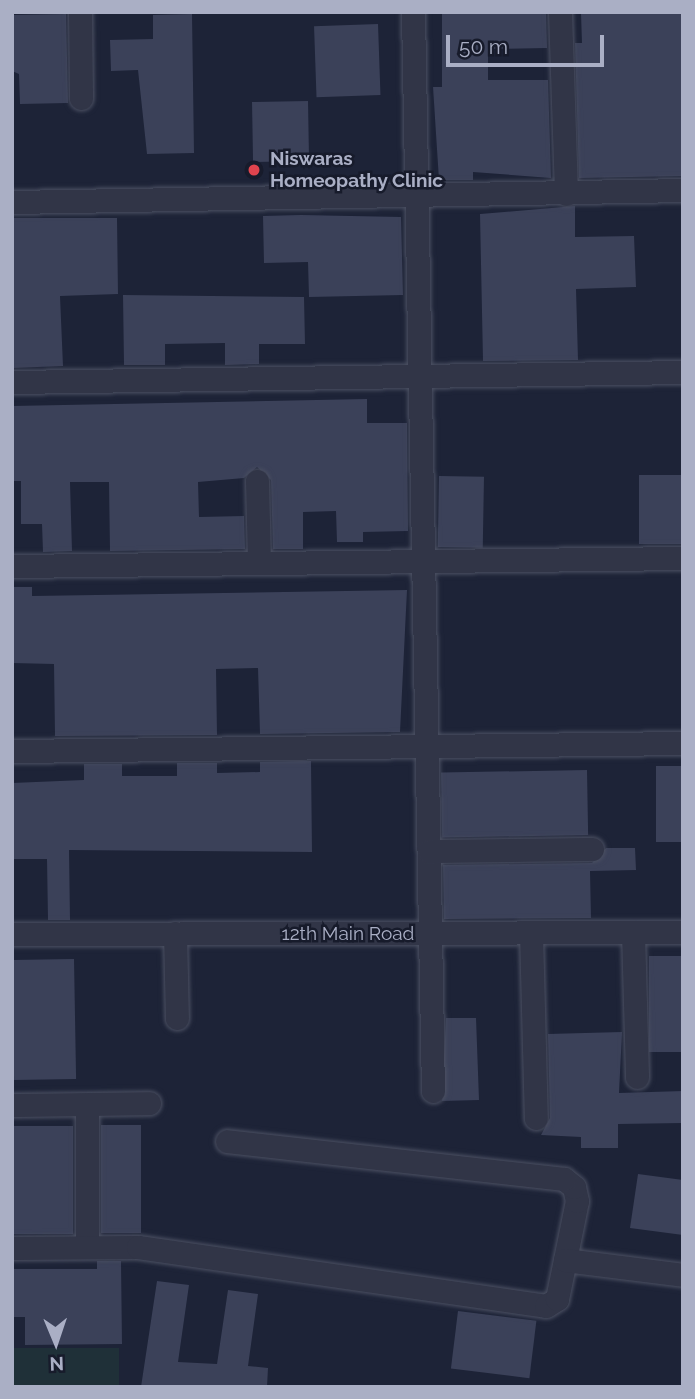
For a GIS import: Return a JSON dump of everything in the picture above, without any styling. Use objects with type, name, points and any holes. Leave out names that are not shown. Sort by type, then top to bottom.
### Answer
[{"type":"street","points":[[80,12],[81,99]]},
{"type":"street","points":[[413,12],[433,1090]]},
{"type":"street","points":[[560,12],[566,194]]},
{"type":"street","points":[[12,202],[416,197],[683,190]]},
{"type":"street","points":[[12,382],[683,372]]},
{"type":"street","points":[[257,481],[259,562]]},
{"type":"street","points":[[12,566],[683,558]]},
{"type":"street","points":[[12,751],[683,743]]},
{"type":"street","points":[[429,851],[592,849]]},
{"type":"street","points":[[633,932],[637,1077]]},
{"type":"street","name":"12th Main Road","points":[[12,934],[683,932]]},
{"type":"street","points":[[175,933],[177,1018]]},
{"type":"street","points":[[531,933],[536,1118]]},
{"type":"street","points":[[12,1105],[149,1103]]},
{"type":"street","points":[[87,1105],[87,1247]]},
{"type":"street","points":[[12,1248],[138,1247],[546,1306],[557,1298],[577,1201],[575,1187],[564,1179],[227,1141]]},
{"type":"street","points":[[565,1260],[683,1275]]},
{"type":"shaded area","points":[[12,1348],[119,1348],[119,1387],[12,1387]]},
{"type":"building","points":[[442,12],[546,12],[547,48],[488,49],[488,80],[548,80],[551,178],[473,172],[473,180],[439,180],[433,87],[442,87]]},
{"type":"building","points":[[683,12],[683,176],[579,178],[575,43],[582,43],[581,13]]},
{"type":"building","points":[[66,14],[68,103],[20,104],[19,74],[12,71],[12,15]]},
{"type":"building","points":[[192,14],[194,153],[147,154],[138,70],[111,71],[110,40],[153,39],[153,15]]},
{"type":"building","points":[[378,24],[380,95],[317,97],[314,26]]},
{"type":"building","points":[[308,101],[309,161],[253,162],[252,102]]},
{"type":"building","points":[[575,206],[575,237],[634,236],[636,287],[576,289],[578,360],[483,361],[480,214]]},
{"type":"building","points":[[263,216],[401,217],[403,295],[309,297],[308,262],[264,263]]},
{"type":"building","points":[[12,218],[117,218],[118,294],[60,296],[63,366],[12,368]]},
{"type":"building","points":[[123,295],[304,297],[305,344],[259,344],[259,364],[225,365],[225,343],[165,344],[165,365],[124,365]]},
{"type":"building","points":[[367,399],[367,423],[407,423],[408,531],[363,532],[363,542],[337,542],[336,511],[303,512],[303,549],[273,549],[271,480],[257,467],[244,478],[198,482],[199,517],[244,516],[245,549],[110,551],[109,482],[70,482],[72,551],[43,552],[42,524],[21,524],[21,481],[12,481],[12,406]]},
{"type":"building","points":[[639,475],[683,475],[683,544],[639,544]]},
{"type":"building","points":[[439,476],[484,477],[483,548],[438,547]]},
{"type":"building","points":[[12,587],[32,587],[32,596],[407,590],[400,732],[260,734],[258,668],[216,669],[217,735],[55,736],[54,664],[12,663]]},
{"type":"building","points":[[311,761],[312,852],[69,850],[70,920],[48,920],[47,859],[12,859],[12,783],[84,780],[84,764],[122,764],[122,776],[177,776],[177,763],[217,763],[217,773],[260,772],[260,762]]},
{"type":"building","points":[[656,766],[683,766],[683,842],[656,842]]},
{"type":"building","points":[[587,770],[588,835],[442,838],[441,773]]},
{"type":"building","points":[[606,848],[635,848],[636,870],[590,871],[591,918],[444,919],[443,865],[592,863]]},
{"type":"building","points":[[649,956],[683,956],[683,1052],[649,1052]]},
{"type":"building","points":[[74,959],[76,1079],[14,1080],[12,960]]},
{"type":"building","points":[[446,1018],[476,1018],[479,1100],[442,1101]]},
{"type":"building","points":[[622,1032],[619,1093],[683,1091],[683,1123],[618,1124],[618,1148],[581,1148],[581,1137],[541,1135],[550,1118],[548,1034]]},
{"type":"building","points":[[101,1125],[141,1125],[141,1233],[101,1233]]},
{"type":"building","points":[[12,1126],[73,1126],[73,1234],[12,1234]]},
{"type":"building","points":[[638,1174],[683,1180],[683,1235],[630,1228]]},
{"type":"building","points":[[97,1261],[121,1261],[122,1344],[25,1345],[25,1317],[12,1317],[12,1269],[97,1269]]},
{"type":"building","points":[[157,1281],[189,1285],[178,1362],[217,1364],[228,1290],[258,1294],[248,1366],[268,1368],[267,1387],[141,1387]]},
{"type":"building","points":[[458,1311],[536,1321],[529,1378],[451,1369]]},
{"type":"place","name":"Niswaras Homeopathy Clinic","points":[[254,170]]}]
